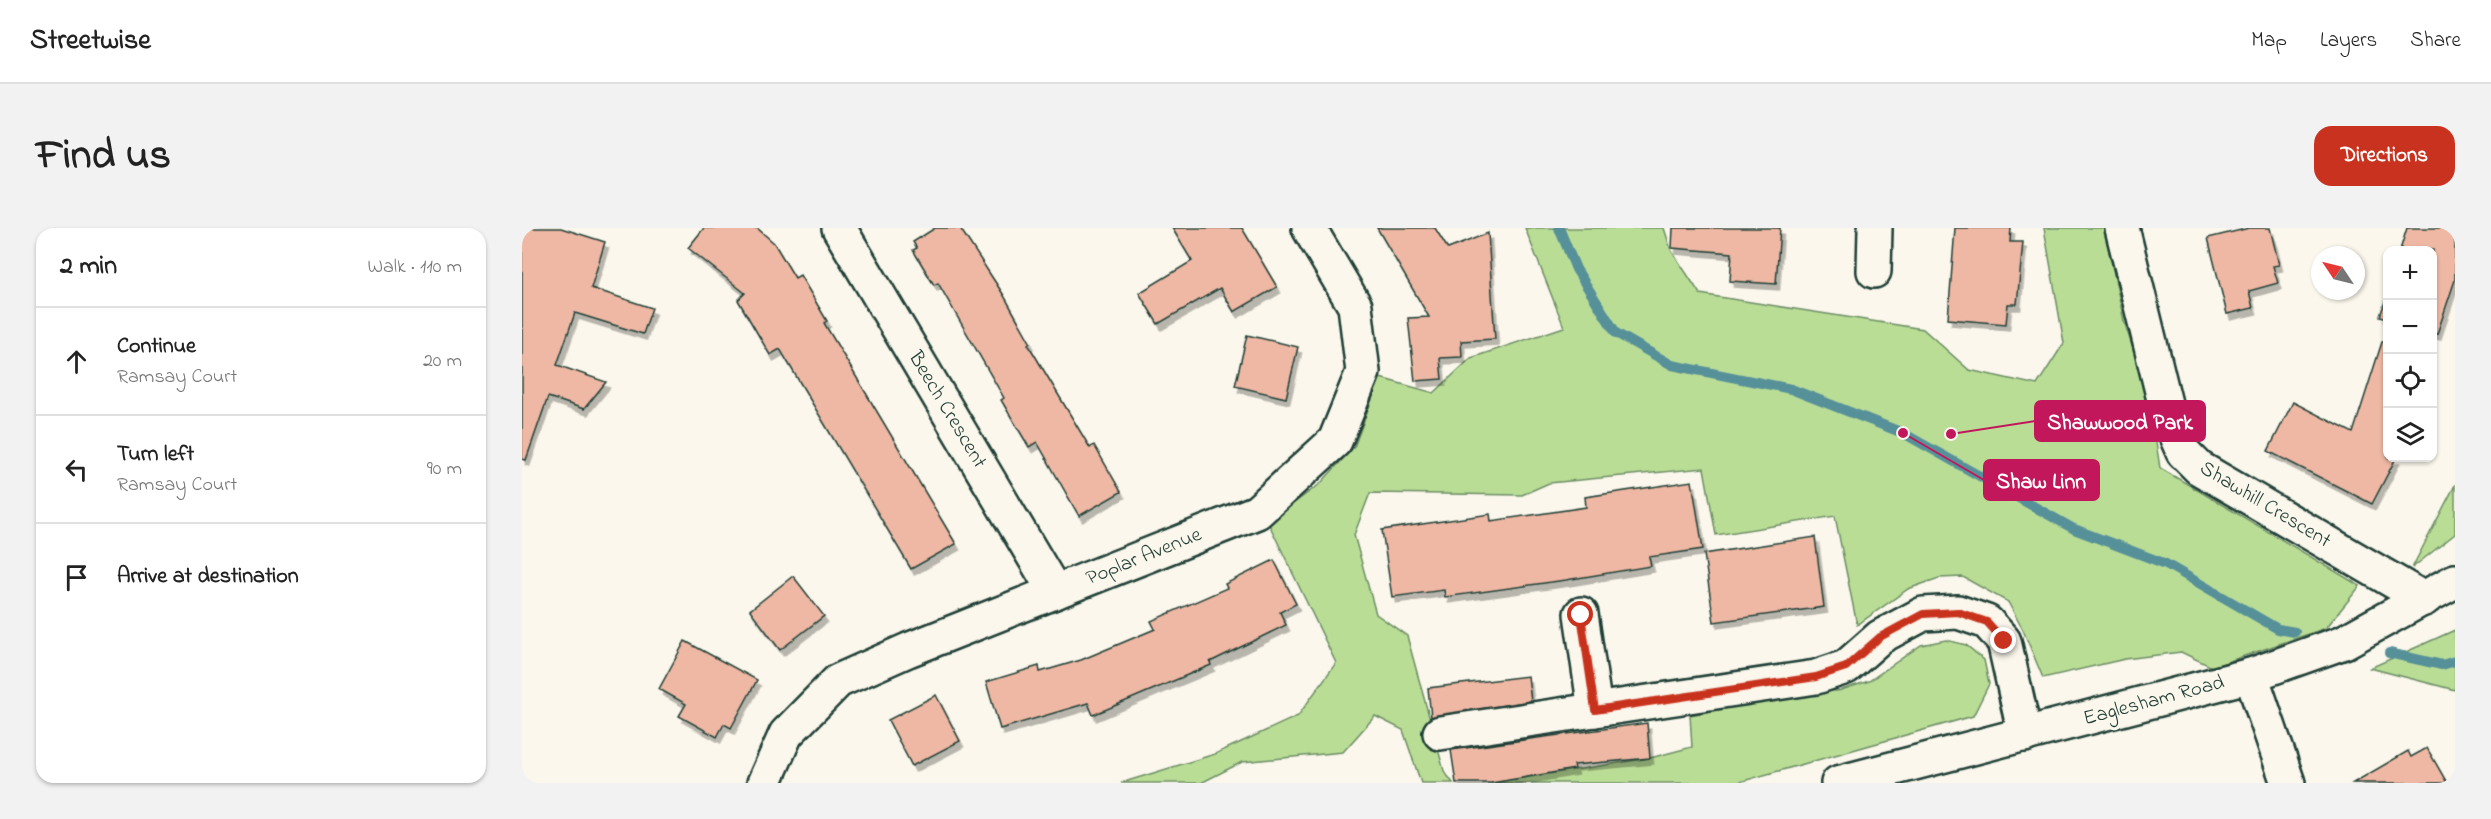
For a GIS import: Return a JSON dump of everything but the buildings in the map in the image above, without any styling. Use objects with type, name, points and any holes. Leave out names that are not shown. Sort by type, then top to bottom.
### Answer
[{"type":"street","name":"Beech Crescent","points":[[839,228],[1055,592]]},
{"type":"street","name":"Poplar Avenue","points":[[764,783],[786,734],[838,681],[908,650],[1257,512],[1335,441],[1363,372],[1355,306],[1309,228]]},
{"type":"street","points":[[1874,271],[1875,228]]},
{"type":"street","name":"Shawhill Crescent","points":[[2122,228],[2169,420],[2183,452],[2199,468],[2424,600]]},
{"type":"street","name":"Eaglesham Road","points":[[1838,783],[2251,675],[2344,642],[2455,581]]},
{"type":"street","points":[[1440,733],[1816,677],[1846,667],[1880,637],[1923,614],[1958,612],[1987,622],[2004,641],[2025,735]]},
{"type":"street","points":[[1581,615],[1595,710]]},
{"type":"street","points":[[2251,675],[2288,783]]},
{"type":"green space","points":[[1525,228],[1664,228],[1671,250],[1700,294],[1923,329],[1969,370],[2037,385],[2064,343],[2044,228],[2104,228],[2124,321],[2149,398],[2160,468],[2360,586],[2326,628],[2212,667],[2181,652],[2125,659],[2043,678],[2023,630],[2008,602],[1963,577],[1939,578],[1908,589],[1857,625],[1835,516],[1716,535],[1704,468],[1549,483],[1522,495],[1370,493],[1354,535],[1376,614],[1407,636],[1444,771],[1453,783],[1421,783],[1403,730],[1375,716],[1343,752],[1242,762],[1201,783],[1121,783],[1215,754],[1298,716],[1336,663],[1268,522],[1320,484],[1354,447],[1380,378],[1434,393],[1471,358],[1564,327]]},
{"type":"green space","points":[[2455,485],[2455,534],[2412,568]]},
{"type":"green space","points":[[2455,630],[2455,690],[2370,668]]},
{"type":"green space","points":[[1946,640],[1966,645],[1984,660],[1989,684],[1973,716],[1736,783],[1491,783],[1650,758],[1692,747],[1690,715],[1812,690],[1838,691],[1869,681],[1921,645]]},
{"type":"waterway","points":[[1559,228],[1576,269],[1616,333],[1672,365],[1791,389],[1903,433],[2074,529],[2166,564],[2278,629],[2295,632]]},
{"type":"waterway","points":[[2389,653],[2442,665],[2455,661]]},
{"type":"place","name":"Shaw Linn","points":[[1903,433]]},
{"type":"place","name":"Shawwood Park","points":[[1951,434]]},
{"type":"route","points":[[1581,615],[1595,710],[1816,677],[1846,667],[1880,637],[1923,614],[1958,612],[1987,622],[2004,641]]}]
